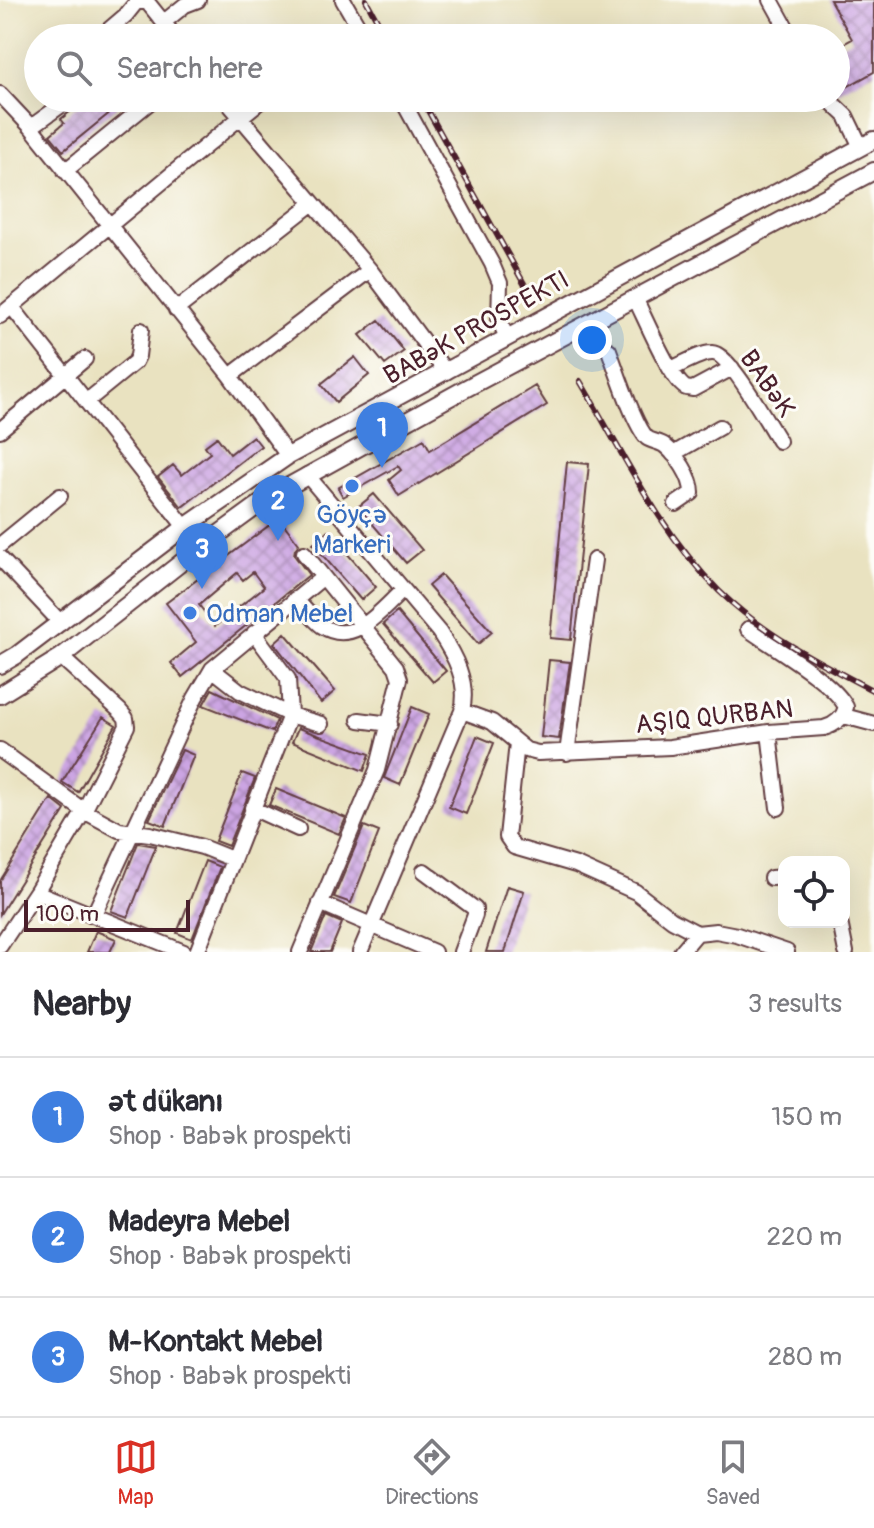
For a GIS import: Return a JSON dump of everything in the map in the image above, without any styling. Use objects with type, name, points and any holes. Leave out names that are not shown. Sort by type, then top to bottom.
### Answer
[{"type":"main road","name":"BABƏK PROSPEKTI","points":[[0,665],[61,623],[185,527],[288,456],[868,143]]},
{"type":"main road","name":"BABƏK PROSPEKTI","points":[[0,695],[61,657],[235,520],[307,475],[874,171]]},
{"type":"street","points":[[115,24],[138,0],[148,3],[164,22],[185,5],[198,0]]},
{"type":"street","points":[[343,0],[357,24]]},
{"type":"street","points":[[771,0],[784,24]]},
{"type":"street","points":[[0,94],[31,127],[230,376],[288,456]]},
{"type":"street","points":[[31,127],[52,112]]},
{"type":"street","points":[[65,171],[138,112]]},
{"type":"street","points":[[235,112],[370,270],[446,372]]},
{"type":"street","points":[[185,527],[87,401],[6,312],[248,112]]},
{"type":"street","points":[[409,112],[492,264],[500,283],[499,320],[507,338]]},
{"type":"street","points":[[842,112],[868,143]]},
{"type":"street","points":[[176,310],[313,203]]},
{"type":"street","points":[[230,376],[370,270]]},
{"type":"street","points":[[635,298],[680,383],[693,389],[732,368]]},
{"type":"street","points":[[87,401],[135,362],[141,330]]},
{"type":"street","points":[[609,350],[639,426],[648,439],[666,447],[673,454],[692,486],[692,493],[676,504]]},
{"type":"street","name":"BABƏK","points":[[671,369],[710,352],[718,354],[732,368],[779,441]]},
{"type":"street","points":[[0,430],[85,359]]},
{"type":"street","points":[[673,454],[720,427]]},
{"type":"street","points":[[307,475],[439,632],[453,653],[464,688],[462,711],[360,952]]},
{"type":"street","points":[[0,545],[60,496]]},
{"type":"street","points":[[300,952],[377,770],[399,674],[304,553]]},
{"type":"street","points":[[0,558],[61,623]]},
{"type":"street","points":[[567,753],[594,560]]},
{"type":"street","points":[[94,914],[195,698],[212,669],[322,578]]},
{"type":"street","points":[[295,599],[323,627],[352,632],[363,627],[402,591]]},
{"type":"street","points":[[462,711],[492,722],[517,743],[538,753],[670,747],[769,732],[824,728],[832,726],[844,716],[846,707],[842,698],[748,629]]},
{"type":"street","points":[[197,952],[290,715],[288,679],[254,633]]},
{"type":"street","points":[[0,946],[84,811],[127,726],[126,718],[120,711],[61,657]]},
{"type":"street","points":[[212,669],[240,691],[290,715],[321,724]]},
{"type":"street","points":[[844,716],[874,724]]},
{"type":"street","points":[[359,720],[390,724]]},
{"type":"street","points":[[769,732],[778,808]]},
{"type":"street","points":[[517,743],[507,837],[509,843],[523,851],[576,865],[636,892],[672,920],[697,933],[716,931],[737,935],[778,951]]},
{"type":"street","points":[[0,750],[84,811],[119,830],[202,847],[232,859]]},
{"type":"street","points":[[252,808],[298,829]]},
{"type":"street","points":[[424,871],[475,909],[461,952]]},
{"type":"street","points":[[36,892],[184,952]]},
{"type":"street","points":[[320,903],[372,924],[417,948],[434,952]]},
{"type":"street","points":[[841,928],[846,952]]},
{"type":"street","points":[[681,952],[697,933]]},
{"type":"building","points":[[830,0],[874,0],[874,72],[850,85],[852,39],[850,24],[844,24]]},
{"type":"building","points":[[70,112],[111,112],[63,151],[50,135],[64,123],[61,119]]},
{"type":"building","points":[[379,320],[404,351],[385,365],[360,335]]},
{"type":"building","points":[[355,357],[369,375],[336,402],[321,384]]},
{"type":"building","points":[[535,386],[547,405],[399,496],[389,480],[401,470],[398,466],[343,497],[338,488],[424,439],[430,450]]},
{"type":"building","points":[[253,436],[261,446],[182,507],[158,477],[173,465],[182,475],[210,453],[205,446],[217,437],[230,454]]},
{"type":"building","points":[[567,462],[589,464],[571,640],[550,638]]},
{"type":"building","points":[[374,494],[422,550],[406,563],[358,507]]},
{"type":"building","points":[[279,518],[299,544],[294,555],[309,575],[182,677],[171,663],[196,642],[166,603]],"holes":[[[253,572],[264,587],[215,626],[199,605],[237,573],[243,580]]]},
{"type":"building","points":[[328,531],[376,587],[361,600],[313,544]]},
{"type":"building","points":[[441,575],[492,632],[478,644],[428,586]]},
{"type":"building","points":[[397,612],[446,671],[433,682],[383,624]]},
{"type":"building","points":[[285,633],[335,691],[321,703],[274,643]]},
{"type":"building","points":[[549,660],[570,662],[559,739],[541,737]]},
{"type":"building","points":[[212,689],[277,720],[272,732],[203,705]]},
{"type":"building","points":[[412,707],[429,714],[400,785],[384,778]]},
{"type":"building","points":[[103,717],[116,725],[78,792],[62,782]]},
{"type":"building","points":[[298,728],[370,754],[364,771],[292,742]]},
{"type":"building","points":[[477,736],[494,743],[466,814],[449,807]]},
{"type":"building","points":[[182,750],[194,755],[165,826],[149,820]]},
{"type":"building","points":[[242,773],[255,778],[228,846],[215,841]]},
{"type":"building","points":[[276,789],[346,818],[339,834],[269,805]]},
{"type":"building","points":[[51,799],[65,810],[0,914],[0,881]]},
{"type":"building","points":[[364,826],[379,832],[351,903],[334,897]]},
{"type":"building","points":[[138,843],[156,846],[128,917],[111,911]]},
{"type":"building","points":[[205,861],[220,867],[192,939],[177,933]]},
{"type":"building","points":[[507,886],[524,891],[505,952],[486,952]]},
{"type":"building","points":[[326,916],[342,923],[330,952],[311,952]]},
{"type":"building","points":[[96,931],[116,939],[110,952],[87,952]]},
{"type":"railway","points":[[366,0],[379,24]]},
{"type":"railway","points":[[429,112],[527,289]]},
{"type":"railway","points":[[580,381],[660,517],[719,591],[773,634],[874,691]]},
{"type":"place","name":"Ət dükanı","points":[[382,468]]},
{"type":"place","name":"Göyçə Markeri","points":[[352,486]]},
{"type":"place","name":"Madeyra Mebel","points":[[278,541]]},
{"type":"place","name":"M-Kontakt Mebel","points":[[202,589]]},
{"type":"place","name":"Odman Mebel","points":[[190,613]]}]
